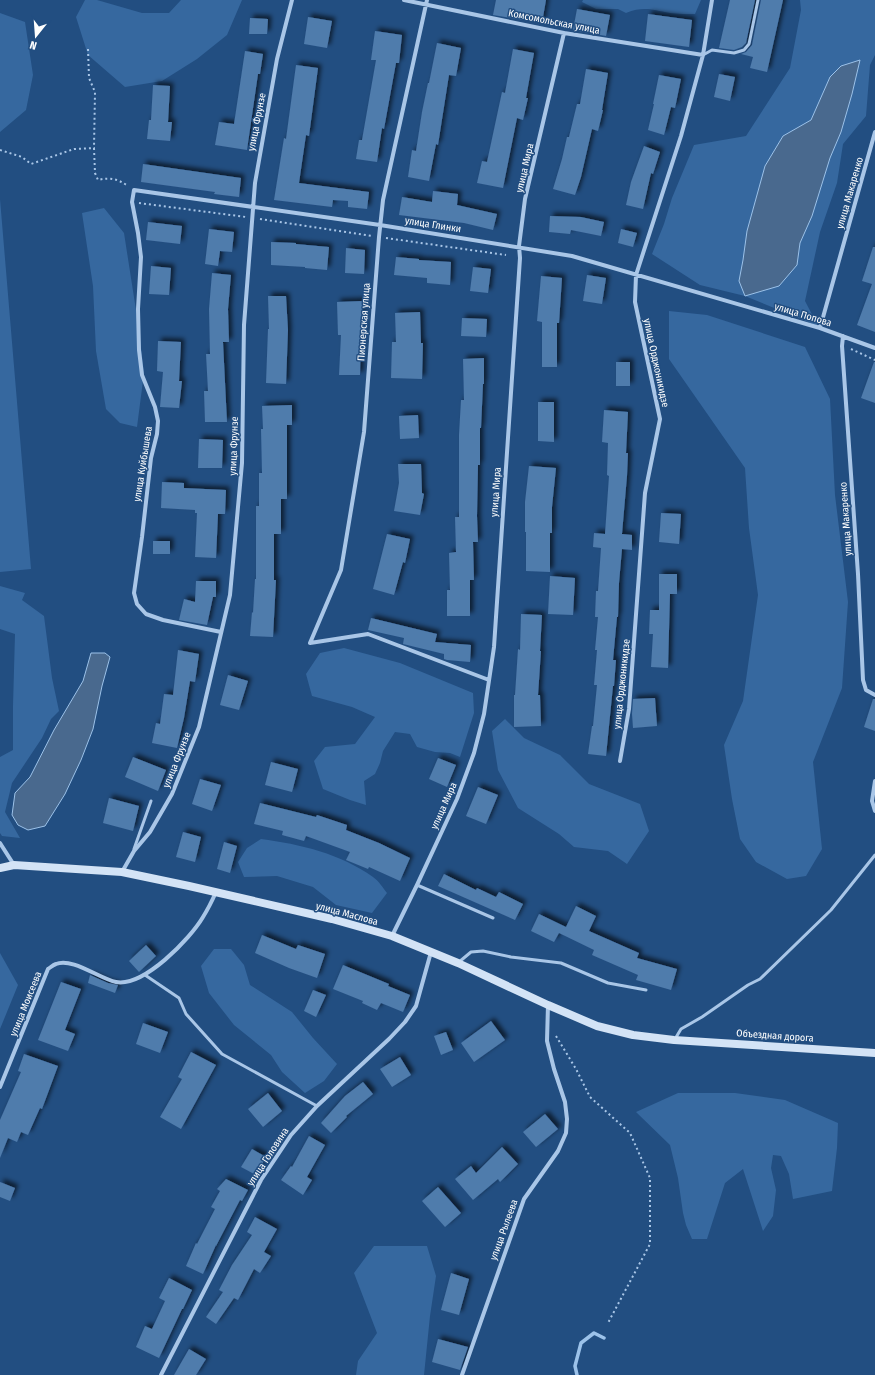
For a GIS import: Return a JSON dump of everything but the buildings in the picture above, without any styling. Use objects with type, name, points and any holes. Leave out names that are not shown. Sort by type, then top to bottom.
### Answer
[{"type":"main road","name":"улица Маслова","points":[[0,868],[14,865],[122,872],[332,919],[392,936],[458,963],[597,1026],[633,1035],[674,1040]]},
{"type":"main road","name":"Объездная дорога","points":[[674,1040],[875,1053]]},
{"type":"street","name":"улица Фрунзе","points":[[122,872],[134,851],[150,832],[172,794],[199,727],[230,595],[242,463],[244,325],[255,183],[277,59],[292,0]]},
{"type":"street","name":"Комсомольская улица","points":[[404,0],[426,2],[564,34],[702,56]]},
{"type":"street","name":"улица Орджоникидзе","points":[[620,761],[629,709],[645,493],[660,419],[635,302],[636,275],[681,136],[702,56],[712,0]]},
{"type":"street","name":"Пионерская улица","points":[[426,2],[383,200],[364,432],[341,570],[310,643],[368,634],[489,680]]},
{"type":"street","name":"улица Мира","points":[[392,936],[457,799],[474,753],[484,714],[495,639],[520,258],[518,246],[526,199],[564,34]]},
{"type":"street","name":"улица Макаренко","points":[[820,328],[875,132]]},
{"type":"street","name":"улица Глинки","points":[[134,190],[380,225],[518,246],[572,256],[726,300]]},
{"type":"street","name":"улица Куйбышева","points":[[134,190],[132,202],[141,257],[138,309],[139,350],[142,374],[155,407],[158,421],[157,434],[149,471],[134,593],[137,604],[146,614],[164,620],[221,632]]},
{"type":"street","name":"улица Попова","points":[[726,300],[820,328],[875,348]]},
{"type":"street","name":"улица Макаренко","points":[[843,336],[842,346],[858,574],[863,680],[866,690],[875,695]]},
{"type":"street","points":[[875,781],[872,801],[875,811]]},
{"type":"street","points":[[0,843],[14,865]]},
{"type":"street","name":"улица Моисеева","points":[[0,1087],[48,969],[57,963],[68,963],[116,982],[132,981],[145,975],[178,948],[203,918],[216,892]]},
{"type":"street","name":"улица Головина","points":[[161,1375],[262,1180],[290,1135],[317,1106],[406,1022],[416,1006],[431,952]]},
{"type":"street","name":"улица Рылеева","points":[[462,1375],[524,1199],[558,1151],[566,1133],[567,1119],[565,1102],[554,1069],[547,1041],[548,1005]]},
{"type":"lane","points":[[702,56],[712,50],[734,53],[744,50],[749,44],[758,0]]},
{"type":"lane","points":[[134,851],[151,801]]},
{"type":"lane","points":[[674,1040],[681,1030],[748,985],[760,979],[832,910],[875,855]]},
{"type":"lane","points":[[417,885],[493,918]]},
{"type":"lane","points":[[458,963],[471,952],[483,951],[511,957],[561,963],[608,983],[646,990]]},
{"type":"lane","points":[[145,975],[179,998],[186,1014],[222,1054],[317,1106]]},
{"type":"path","points":[[88,49],[89,78],[95,92],[95,173],[98,180],[108,178],[121,181],[134,190]]},
{"type":"path","points":[[0,150],[22,158],[31,164],[74,149],[94,148]]},
{"type":"path","points":[[132,202],[506,255]]},
{"type":"path","points":[[842,346],[875,360]]},
{"type":"path","points":[[548,1023],[576,1069],[590,1097],[630,1134],[650,1178],[650,1244],[608,1323]]},
{"type":"shaded area","points":[[85,0],[97,0],[142,13],[169,13],[181,0],[242,0],[227,35],[197,59],[162,81],[125,87],[88,55],[76,17]]},
{"type":"shaded area","points":[[583,0],[701,0],[695,14],[643,9],[626,13],[618,9],[596,9],[582,2]]},
{"type":"shaded area","points":[[800,0],[875,0],[875,55],[870,65],[866,116],[843,144],[837,183],[820,232],[805,301],[818,326],[745,296],[700,285],[652,254],[664,224],[672,198],[694,145],[746,136],[790,68],[801,10]]},
{"type":"shaded area","points":[[0,13],[25,22],[33,75],[26,110],[0,132]]},
{"type":"shaded area","points":[[860,60],[841,132],[830,158],[812,216],[800,243],[797,265],[779,286],[745,296],[739,281],[747,231],[765,166],[783,136],[811,120],[830,77],[841,66]]},
{"type":"shaded area","points":[[0,199],[31,569],[0,572]]},
{"type":"shaded area","points":[[104,208],[124,233],[138,323],[144,373],[137,427],[120,423],[106,409],[96,351],[93,286],[82,213]]},
{"type":"shaded area","points":[[669,311],[707,315],[805,347],[830,399],[835,495],[848,602],[842,688],[813,762],[822,849],[806,876],[787,879],[756,862],[740,839],[724,745],[743,701],[758,595],[749,528],[745,468],[669,359]]},
{"type":"shaded area","points":[[0,586],[25,593],[22,600],[44,616],[52,678],[59,711],[51,719],[42,738],[12,783],[5,812],[20,838],[2,836],[0,833],[0,757],[13,750],[15,634],[0,629]]},
{"type":"shaded area","points":[[344,648],[400,663],[473,693],[474,713],[460,757],[450,753],[435,752],[417,747],[410,734],[395,732],[383,751],[375,774],[364,781],[366,805],[323,789],[314,761],[325,747],[355,744],[375,717],[352,707],[312,696],[306,674],[320,653]]},
{"type":"shaded area","points":[[91,653],[105,653],[110,657],[93,729],[81,760],[65,794],[45,826],[28,830],[18,825],[12,815],[15,793],[30,777],[54,730],[83,681]]},
{"type":"shaded area","points":[[505,719],[524,738],[560,755],[589,784],[640,804],[649,831],[627,864],[608,851],[574,847],[559,834],[518,808],[498,770],[492,731]]},
{"type":"shaded area","points":[[261,839],[305,847],[334,856],[361,869],[373,877],[387,893],[372,913],[336,905],[313,887],[277,876],[244,877],[238,862],[247,848]]},
{"type":"shaded area","points":[[214,949],[231,949],[244,965],[250,985],[292,1012],[337,1064],[324,1081],[305,1093],[282,1072],[271,1055],[234,1025],[209,993],[201,966]]},
{"type":"shaded area","points":[[0,953],[18,985],[0,1029]]},
{"type":"shaded area","points":[[678,1093],[735,1093],[785,1100],[838,1123],[837,1148],[832,1191],[793,1199],[789,1174],[781,1156],[773,1155],[771,1168],[776,1190],[773,1216],[763,1231],[743,1169],[725,1183],[707,1239],[692,1239],[683,1213],[678,1178],[670,1145],[636,1112]]},
{"type":"shaded area","points":[[374,1246],[427,1246],[436,1276],[424,1375],[356,1375],[358,1361],[377,1333],[354,1273]]},
{"type":"waterway","points":[[577,1375],[575,1366],[581,1343],[594,1333],[604,1338]]}]
